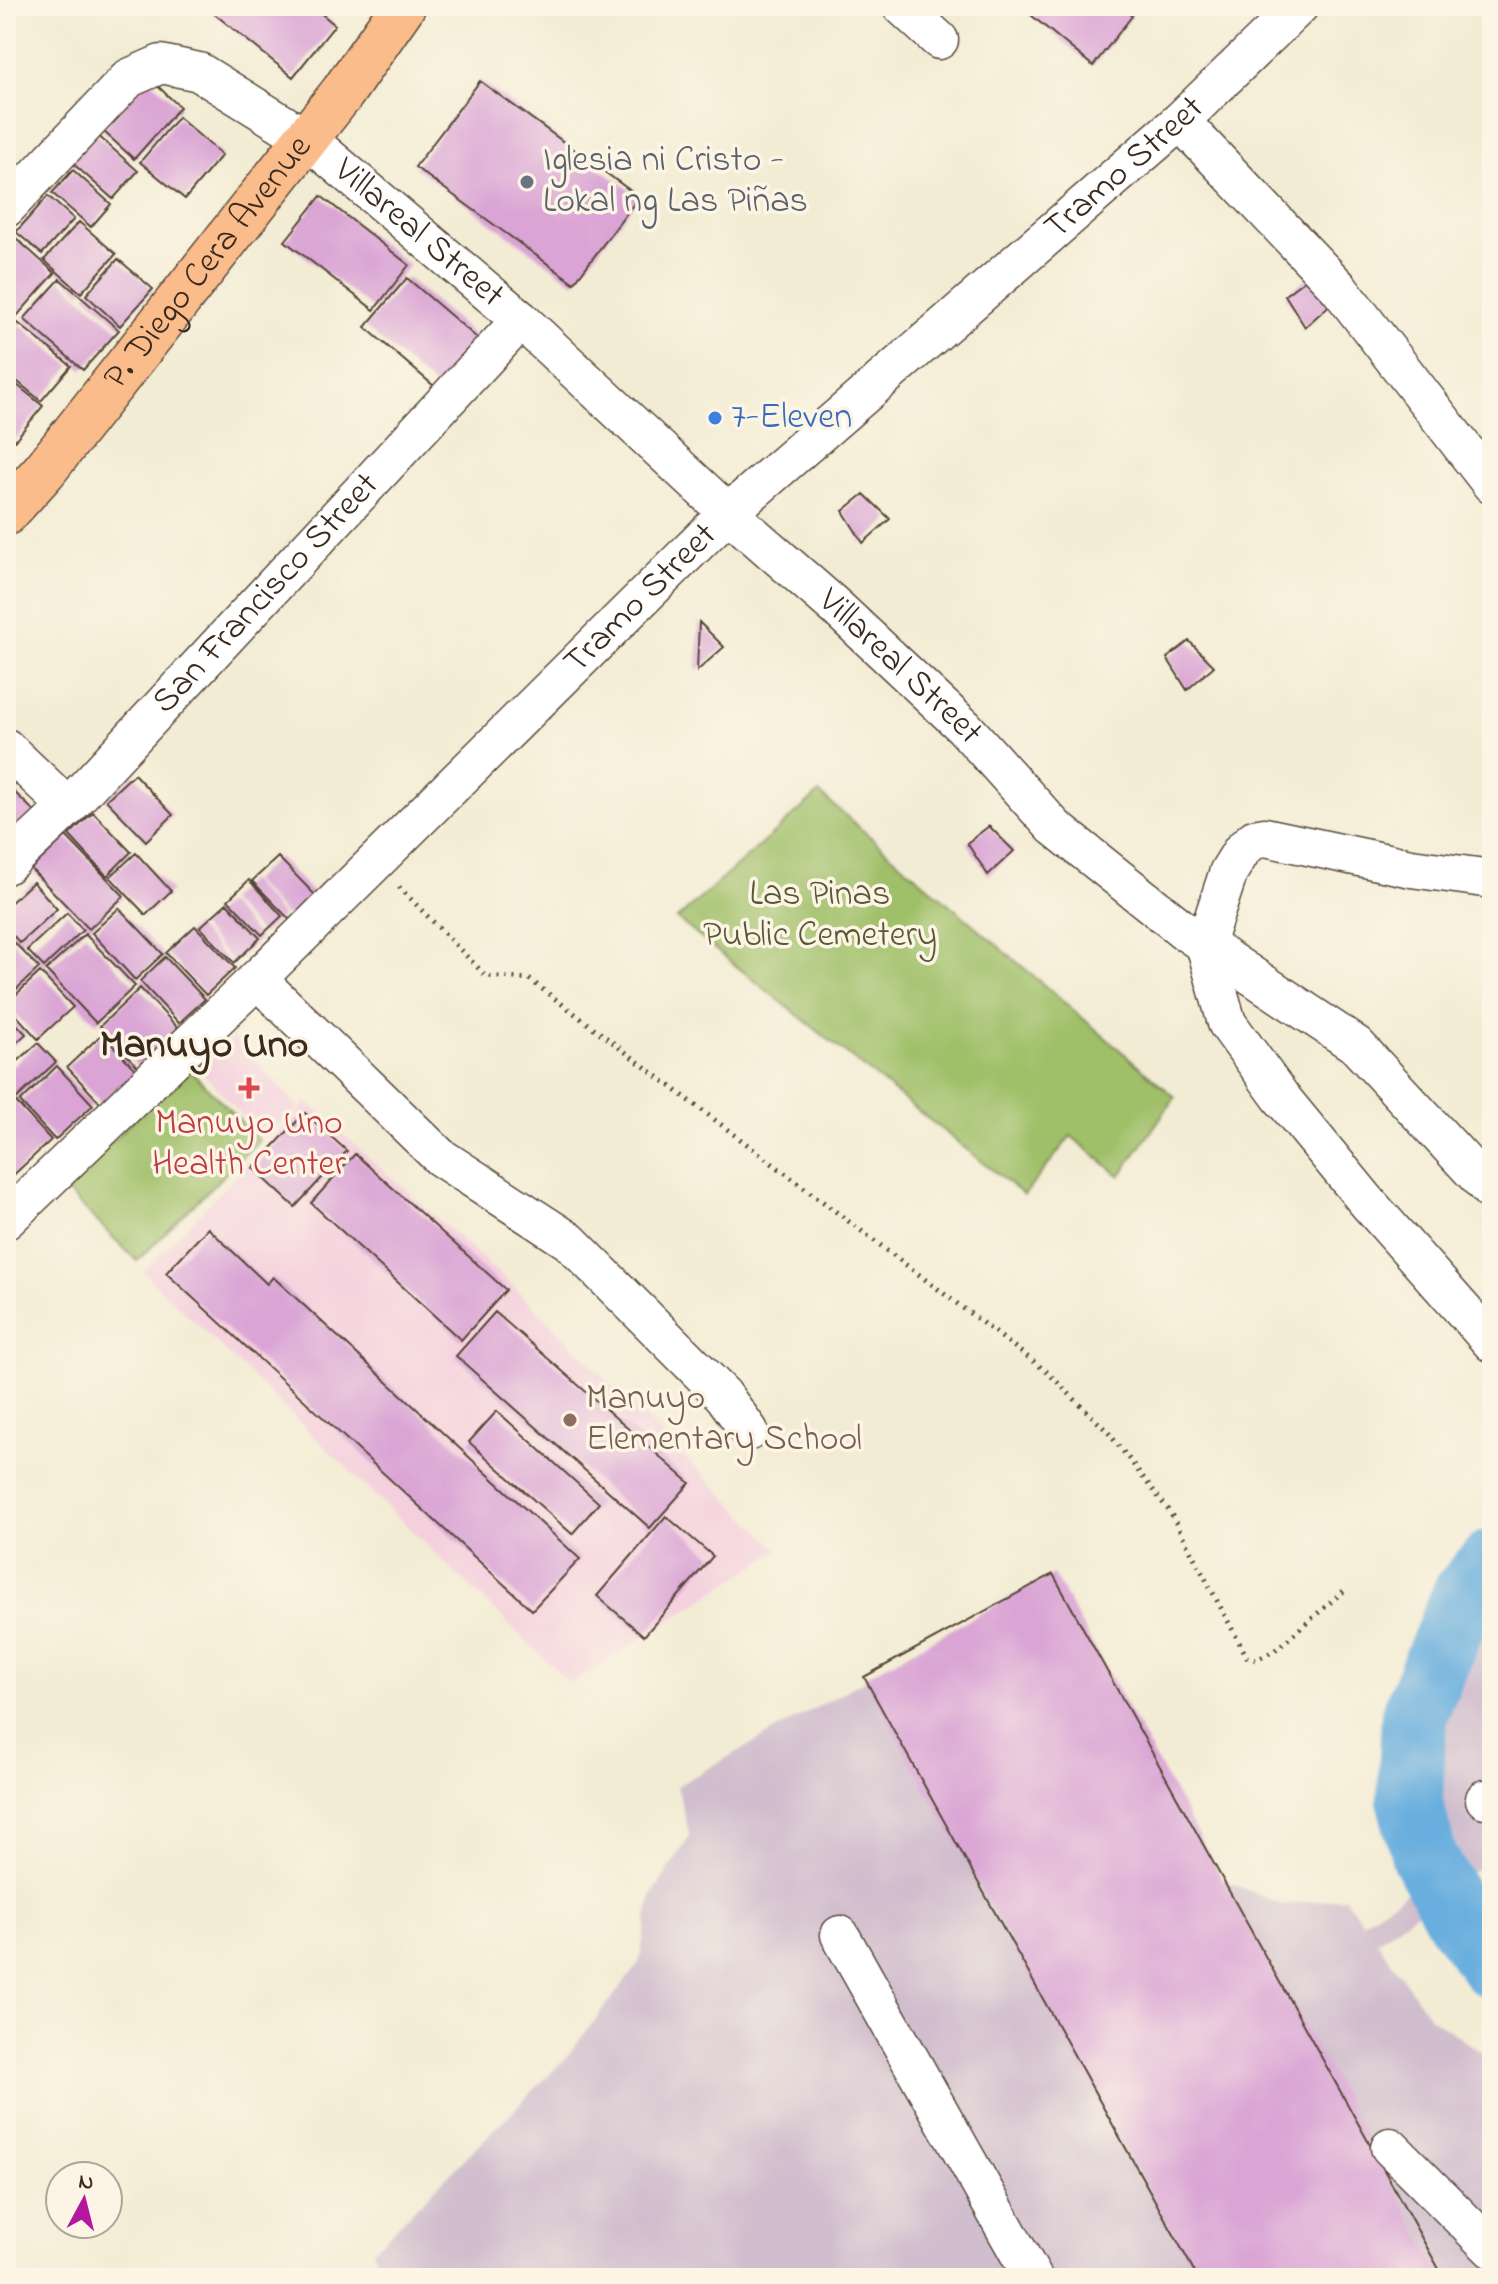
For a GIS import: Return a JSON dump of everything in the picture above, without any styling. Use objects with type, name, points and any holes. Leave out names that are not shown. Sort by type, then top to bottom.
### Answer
[{"type":"main road","name":"P. Diego Cera Avenue","points":[[6,513],[44,471],[307,139],[403,6]]},
{"type":"street","points":[[902,6],[939,40]]},
{"type":"street","name":"Tramo Street","points":[[6,1220],[257,979],[728,513],[1180,121],[1299,6]]},
{"type":"street","name":"Villareal Street","points":[[6,208],[129,78],[161,64],[180,65],[199,72],[307,139],[521,320],[964,727],[1054,827],[1205,944],[1356,1045],[1492,1192]]},
{"type":"street","points":[[1180,121],[1339,288],[1492,485]]},
{"type":"street","name":"San Francisco Street","points":[[6,865],[68,807],[521,320]]},
{"type":"street","points":[[6,748],[68,807]]},
{"type":"street","points":[[1492,879],[1411,868],[1265,837],[1254,839],[1242,850],[1229,871],[1205,944],[1221,1008],[1237,1038],[1368,1203],[1492,1343]]},
{"type":"street","points":[[257,979],[440,1157],[569,1241],[723,1395],[749,1431]]},
{"type":"street","points":[[840,1935],[1033,2278]]},
{"type":"street","points":[[1390,2147],[1492,2249]]},
{"type":"path","points":[[374,860],[465,959],[486,976],[529,979],[1046,1371],[1108,1432],[1170,1512],[1247,1657],[1256,1660],[1274,1651],[1346,1589]]},
{"type":"shaded area","name":"Manuyo Uno Health Center","points":[[233,1037],[299,1107],[264,1139],[199,1069]]},
{"type":"shaded area","points":[[307,1102],[517,1290],[779,1550],[571,1684],[143,1272]]},
{"type":"shaded area","points":[[1053,1574],[1222,1879],[1282,1905],[1346,1898],[1362,1922],[1459,1858],[1433,1798],[1432,1761],[1440,1711],[1471,1635],[1492,1609],[1492,1864],[1488,1861],[1377,1941],[1429,2016],[1492,2060],[1492,2278],[387,2278],[372,2251],[565,2059],[639,1963],[651,1897],[690,1837],[677,1786]]},
{"type":"green space","name":"Las Pinas Public Cemetery","points":[[819,793],[1175,1097],[1120,1176],[1071,1136],[1024,1195],[677,919]]},
{"type":"green space","points":[[187,1067],[259,1140],[137,1261],[64,1189]]},
{"type":"building","points":[[312,6],[335,25],[293,77],[207,8]]},
{"type":"building","points":[[1020,6],[1119,6],[1132,16],[1093,66]]},
{"type":"building","points":[[149,78],[180,107],[134,159],[102,130]]},
{"type":"building","name":"Iglesia ni Cristo - Lokal ng Las Piñas","points":[[480,81],[639,197],[574,283],[415,167]]},
{"type":"building","points":[[178,117],[222,155],[185,199],[140,162]]},
{"type":"building","points":[[95,133],[138,171],[113,199],[70,161]]},
{"type":"building","points":[[73,170],[111,204],[91,227],[52,193]]},
{"type":"building","points":[[48,196],[74,219],[42,254],[16,232]]},
{"type":"building","points":[[321,196],[409,265],[374,310],[285,241]]},
{"type":"building","points":[[79,222],[116,254],[81,293],[44,260]]},
{"type":"building","points":[[8,231],[55,273],[9,325],[6,323]]},
{"type":"building","points":[[118,259],[153,289],[120,326],[86,295]]},
{"type":"building","points":[[407,278],[483,343],[441,392],[365,327]]},
{"type":"building","points":[[1307,278],[1332,303],[1305,327],[1285,295]]},
{"type":"building","points":[[60,279],[119,330],[83,370],[24,319]]},
{"type":"building","points":[[18,323],[71,366],[41,401],[6,372],[6,338]]},
{"type":"building","points":[[6,376],[43,406],[11,445],[6,441]]},
{"type":"building","points":[[864,494],[890,519],[863,543],[843,511]]},
{"type":"building","points":[[699,622],[724,647],[697,671]]},
{"type":"building","points":[[1189,641],[1214,666],[1187,690],[1167,658]]},
{"type":"building","points":[[134,774],[173,815],[146,841],[106,800]]},
{"type":"building","points":[[6,784],[36,813],[6,845]]},
{"type":"building","points":[[93,812],[131,852],[107,876],[69,835]]},
{"type":"building","points":[[989,826],[1014,851],[988,875],[967,843]]},
{"type":"building","points":[[66,836],[124,896],[89,929],[31,869]]},
{"type":"building","points":[[136,853],[171,891],[146,915],[110,877]]},
{"type":"building","points":[[278,857],[316,896],[290,920],[252,881]]},
{"type":"building","points":[[249,880],[282,916],[262,935],[228,900]]},
{"type":"building","points":[[33,882],[57,909],[20,943],[6,928],[6,907]]},
{"type":"building","points":[[227,903],[260,938],[234,963],[200,927]]},
{"type":"building","points":[[119,908],[163,954],[135,980],[92,933]]},
{"type":"building","points":[[67,913],[83,930],[44,967],[27,950]]},
{"type":"building","points":[[195,926],[235,968],[206,995],[166,953]]},
{"type":"building","points":[[6,934],[39,968],[6,999]]},
{"type":"building","points":[[85,934],[135,986],[96,1023],[46,970]]},
{"type":"building","points":[[165,957],[205,999],[179,1023],[140,981]]},
{"type":"building","points":[[40,972],[73,1007],[38,1039],[6,1004]]},
{"type":"building","points":[[140,988],[180,1030],[139,1068],[100,1026]]},
{"type":"building","points":[[6,1013],[26,1034],[6,1052]]},
{"type":"building","points":[[102,1034],[138,1072],[103,1106],[67,1067]]},
{"type":"building","points":[[38,1043],[56,1062],[16,1099],[6,1088],[6,1072]]},
{"type":"building","points":[[57,1066],[93,1105],[55,1140],[20,1102]]},
{"type":"building","points":[[6,1091],[51,1140],[6,1182]]},
{"type":"building","points":[[305,1113],[347,1151],[295,1207],[253,1168]]},
{"type":"building","points":[[355,1154],[506,1290],[461,1340],[311,1203]]},
{"type":"building","points":[[208,1228],[267,1284],[273,1277],[580,1559],[532,1610],[166,1273]]},
{"type":"building","points":[[495,1312],[690,1483],[650,1528],[456,1356]]},
{"type":"building","points":[[497,1411],[599,1503],[572,1534],[469,1442]]},
{"type":"building","points":[[666,1516],[713,1556],[644,1636],[597,1596]]},
{"type":"building","points":[[1053,1574],[1444,2278],[1198,2278],[864,1677]]},
{"type":"waterway","points":[[1492,1562],[1465,1594],[1414,1715],[1410,1802],[1424,1856],[1458,1918],[1492,1965]]},
{"type":"place","name":"Iglesia ni Cristo - Lokal ng Las Piñas","points":[[527,182]]},
{"type":"place","name":"7-Eleven","points":[[715,418]]},
{"type":"place","name":"Manuyo Uno Health Center","points":[[249,1088]]},
{"type":"place","name":"Manuyo Elementary School","points":[[570,1420]]},
{"type":"district","name":"Manuyo Uno","points":[[204,1046]]}]
